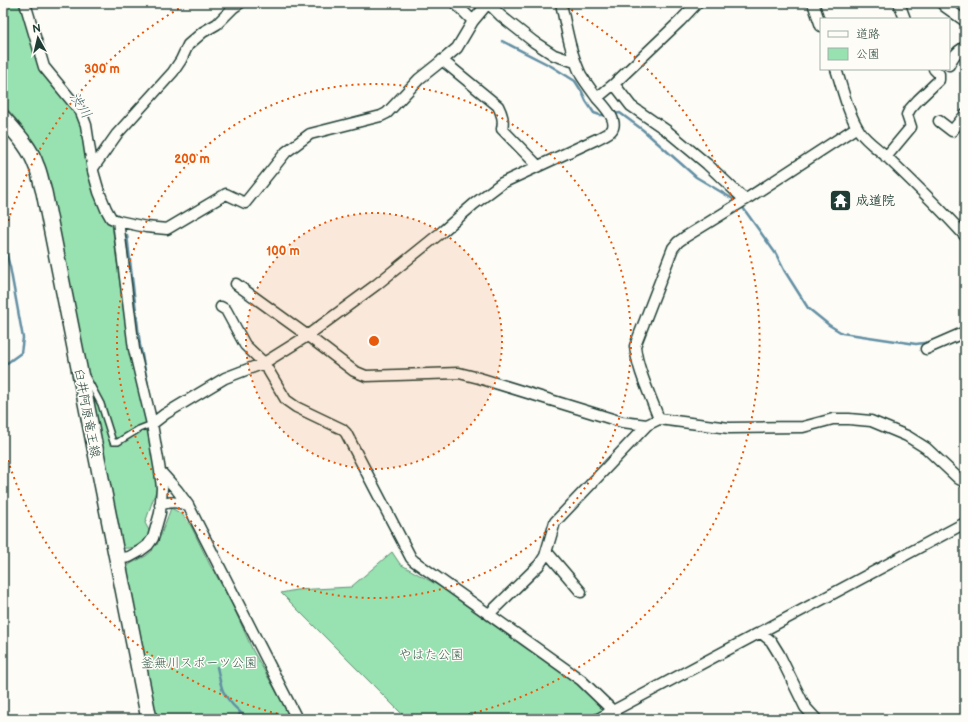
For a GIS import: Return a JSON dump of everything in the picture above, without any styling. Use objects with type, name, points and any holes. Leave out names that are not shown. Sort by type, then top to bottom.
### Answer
[{"type":"main road","name":"臼井阿原竜王線","points":[[7,123],[32,155],[44,192],[149,719]]},
{"type":"street","points":[[25,3],[44,67],[81,112],[86,125],[93,168],[99,192],[106,209],[111,218],[146,227],[167,229],[226,194],[245,203],[286,152],[310,134],[381,116],[387,113],[419,78],[457,48],[473,21],[488,3],[501,16],[534,42],[554,55],[576,62]]},
{"type":"street","points":[[93,168],[117,134],[173,72],[188,45],[203,32],[217,24],[240,3]]},
{"type":"street","points":[[455,3],[473,21]]},
{"type":"street","points":[[152,424],[165,414],[226,378],[264,363],[308,336],[376,285],[474,204],[502,183],[597,139],[613,128],[612,117],[582,76],[576,62],[569,42],[561,3]]},
{"type":"street","points":[[597,98],[614,84],[697,3]]},
{"type":"street","points":[[813,3],[820,23]]},
{"type":"street","points":[[898,3],[905,18]]},
{"type":"street","points":[[942,3],[965,22]]},
{"type":"street","points":[[950,63],[958,51],[964,49]]},
{"type":"street","points":[[442,60],[498,106],[503,114],[504,123],[502,129],[538,166]]},
{"type":"street","points":[[836,70],[851,113],[861,134],[947,216],[965,236]]},
{"type":"street","points":[[886,157],[911,127],[907,115],[910,109],[939,80],[936,73]]},
{"type":"street","points":[[614,84],[631,106],[672,135],[707,164],[745,200]]},
{"type":"street","points":[[939,121],[952,131],[965,115]]},
{"type":"street","points":[[659,419],[637,359],[635,346],[673,248],[685,237],[857,127]]},
{"type":"street","points":[[117,559],[129,557],[140,551],[148,545],[153,538],[162,488],[152,424],[134,349],[118,221]]},
{"type":"street","points":[[236,284],[354,371],[366,376],[459,373],[622,422],[647,425]]},
{"type":"street","points":[[221,307],[226,310],[246,345],[264,363],[286,400],[296,407],[342,429],[346,433],[411,558],[582,680],[613,711]]},
{"type":"street","points":[[926,349],[965,332]]},
{"type":"street","points":[[489,614],[539,565],[546,556],[555,522],[647,425],[659,419],[729,428],[803,428],[833,419],[872,421],[906,436],[926,448],[959,479],[965,482]]},
{"type":"street","points":[[160,471],[188,505],[297,719]]},
{"type":"street","points":[[160,505],[174,502],[188,505]]},
{"type":"street","points":[[598,719],[965,524]]},
{"type":"street","points":[[547,552],[581,592]]},
{"type":"street","points":[[760,632],[771,641],[805,707],[816,719]]},
{"type":"lane","points":[[80,374],[86,376],[101,404],[113,442],[118,442],[139,429],[152,424]]},
{"type":"green space","name":"釜無川スポーツ公園","points":[[3,3],[21,3],[41,69],[78,114],[107,217],[112,225],[124,314],[159,482],[145,523],[157,545],[171,508],[182,514],[191,526],[210,565],[230,599],[253,651],[284,705],[290,719],[155,719],[126,569],[130,564],[146,556],[153,550],[146,538],[136,546],[122,548],[42,160],[31,139],[3,104]]},
{"type":"green space","name":"やはた公園","points":[[392,552],[400,564],[489,614],[609,708],[590,719],[407,719],[281,593],[296,590],[351,587]]},
{"type":"waterway","points":[[502,41],[551,66],[575,81],[594,113],[606,115]]},
{"type":"waterway","points":[[613,114],[620,113],[643,130],[696,177],[738,202]]},
{"type":"waterway","points":[[741,205],[776,254],[784,270],[808,308],[829,325],[842,333],[916,344],[931,342]]},
{"type":"waterway","name":"渋川","points":[[127,235],[140,345],[148,385]]},
{"type":"waterway","points":[[3,241],[10,267],[23,338],[21,353],[3,366]]},
{"type":"waterway","name":"渋川","points":[[217,667],[225,695],[234,707],[249,719]]},
{"type":"waterway","name":"渋川","points":[[238,719],[240,713]]},
{"type":"place","name":"成道院","points":[[841,200]]}]
